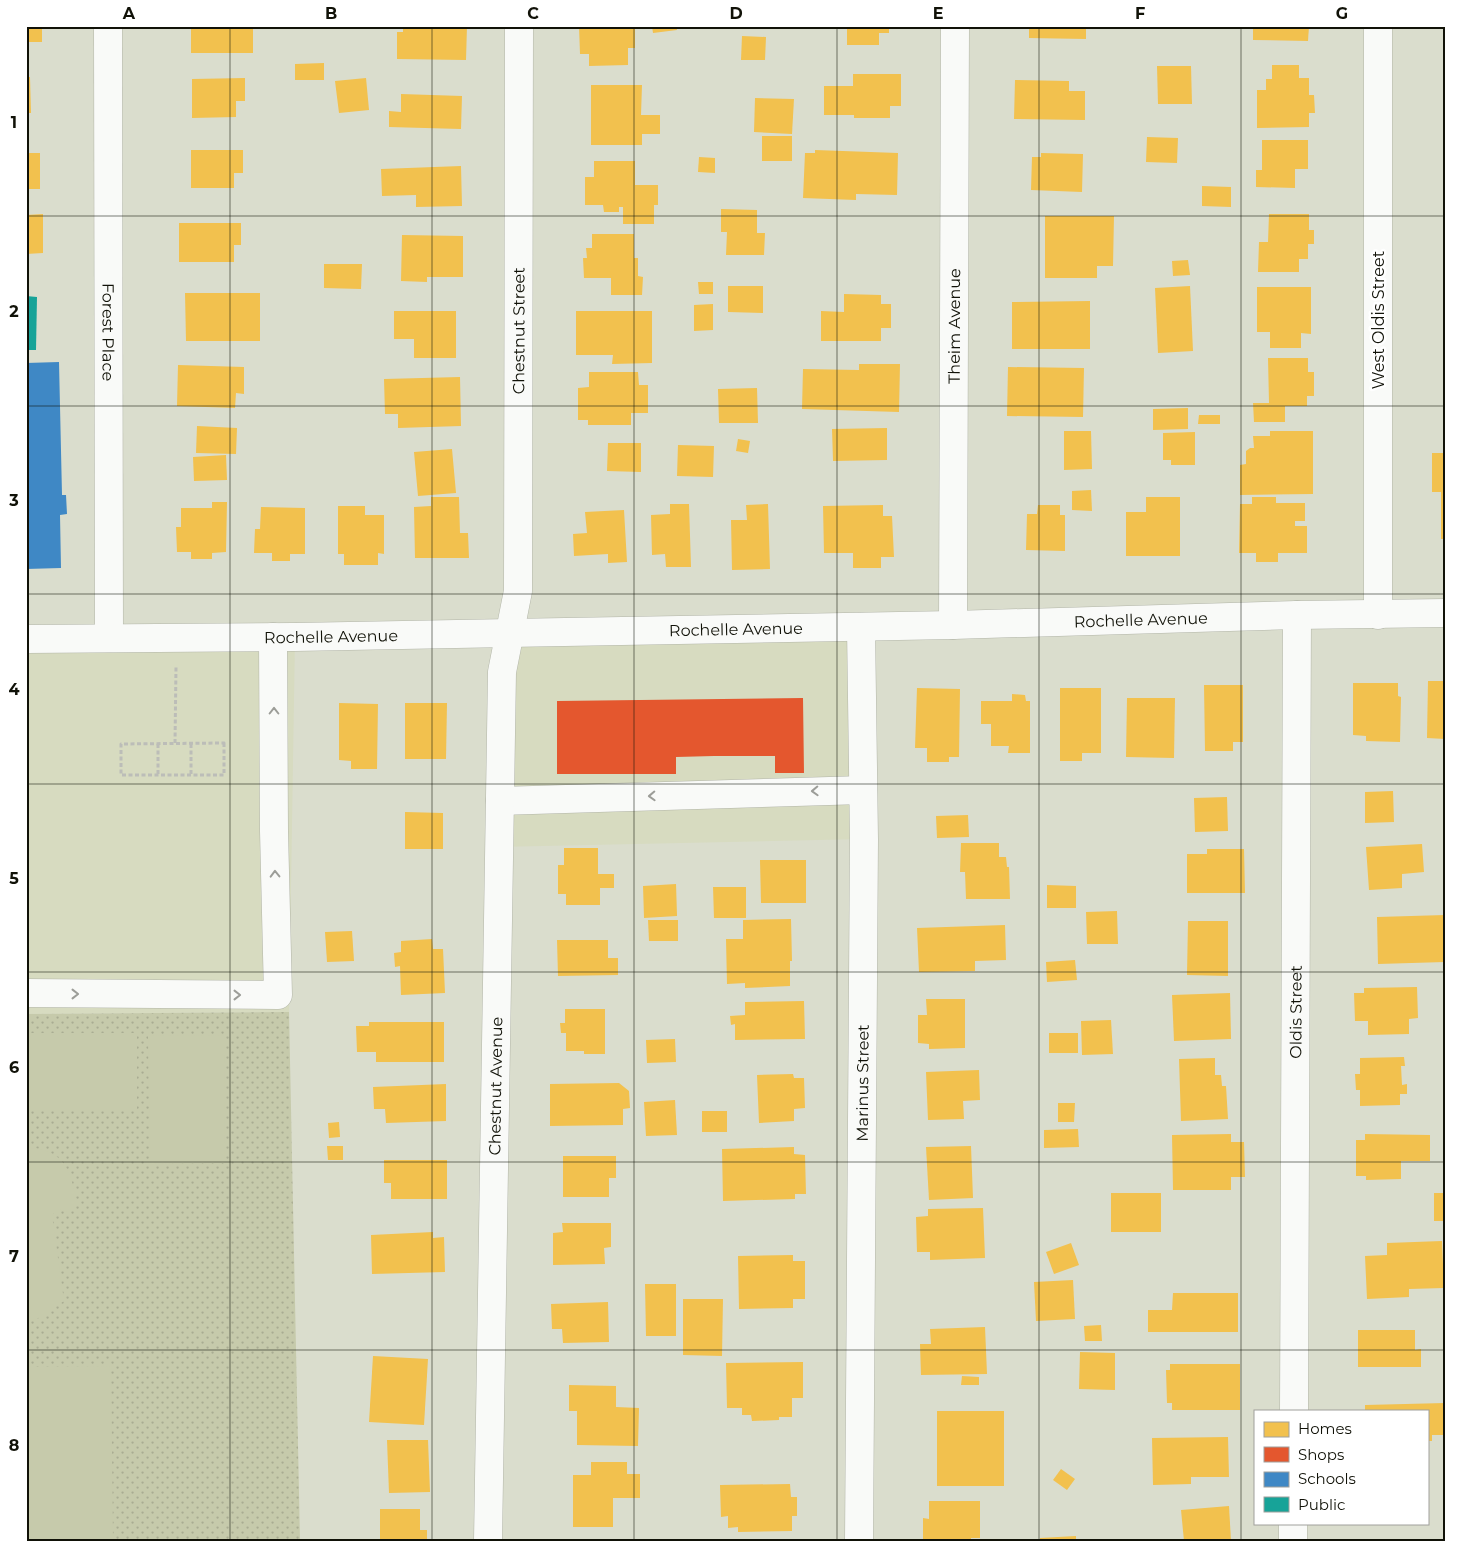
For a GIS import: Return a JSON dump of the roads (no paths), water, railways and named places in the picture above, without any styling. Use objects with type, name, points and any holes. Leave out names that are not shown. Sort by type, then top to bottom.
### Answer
[{"type":"street","name":"Forest Place","points":[[108,26],[109,638]]},
{"type":"street","name":"Chestnut Street","points":[[509,633],[518,591],[519,26]]},
{"type":"street","name":"Theim Avenue","points":[[953,625],[954,26]]},
{"type":"street","name":"West Oldis Street","points":[[1378,26],[1378,614]]},
{"type":"street","name":"Rochelle Avenue","points":[[26,639],[177,639],[861,627],[1297,615],[1445,613]]},
{"type":"street","name":"Oldis Street","points":[[1294,1410],[1297,615]]},
{"type":"street","name":"Marinus Street","points":[[859,1541],[863,790],[861,627]]},
{"type":"street","name":"Chestnut Avenue","points":[[488,1541],[502,672],[509,633]]},
{"type":"street","points":[[26,993],[278,995],[274,840],[273,637]]},
{"type":"street","points":[[500,801],[863,790]]},
{"type":"street","points":[[1293,1524],[1293,1541]]}]
